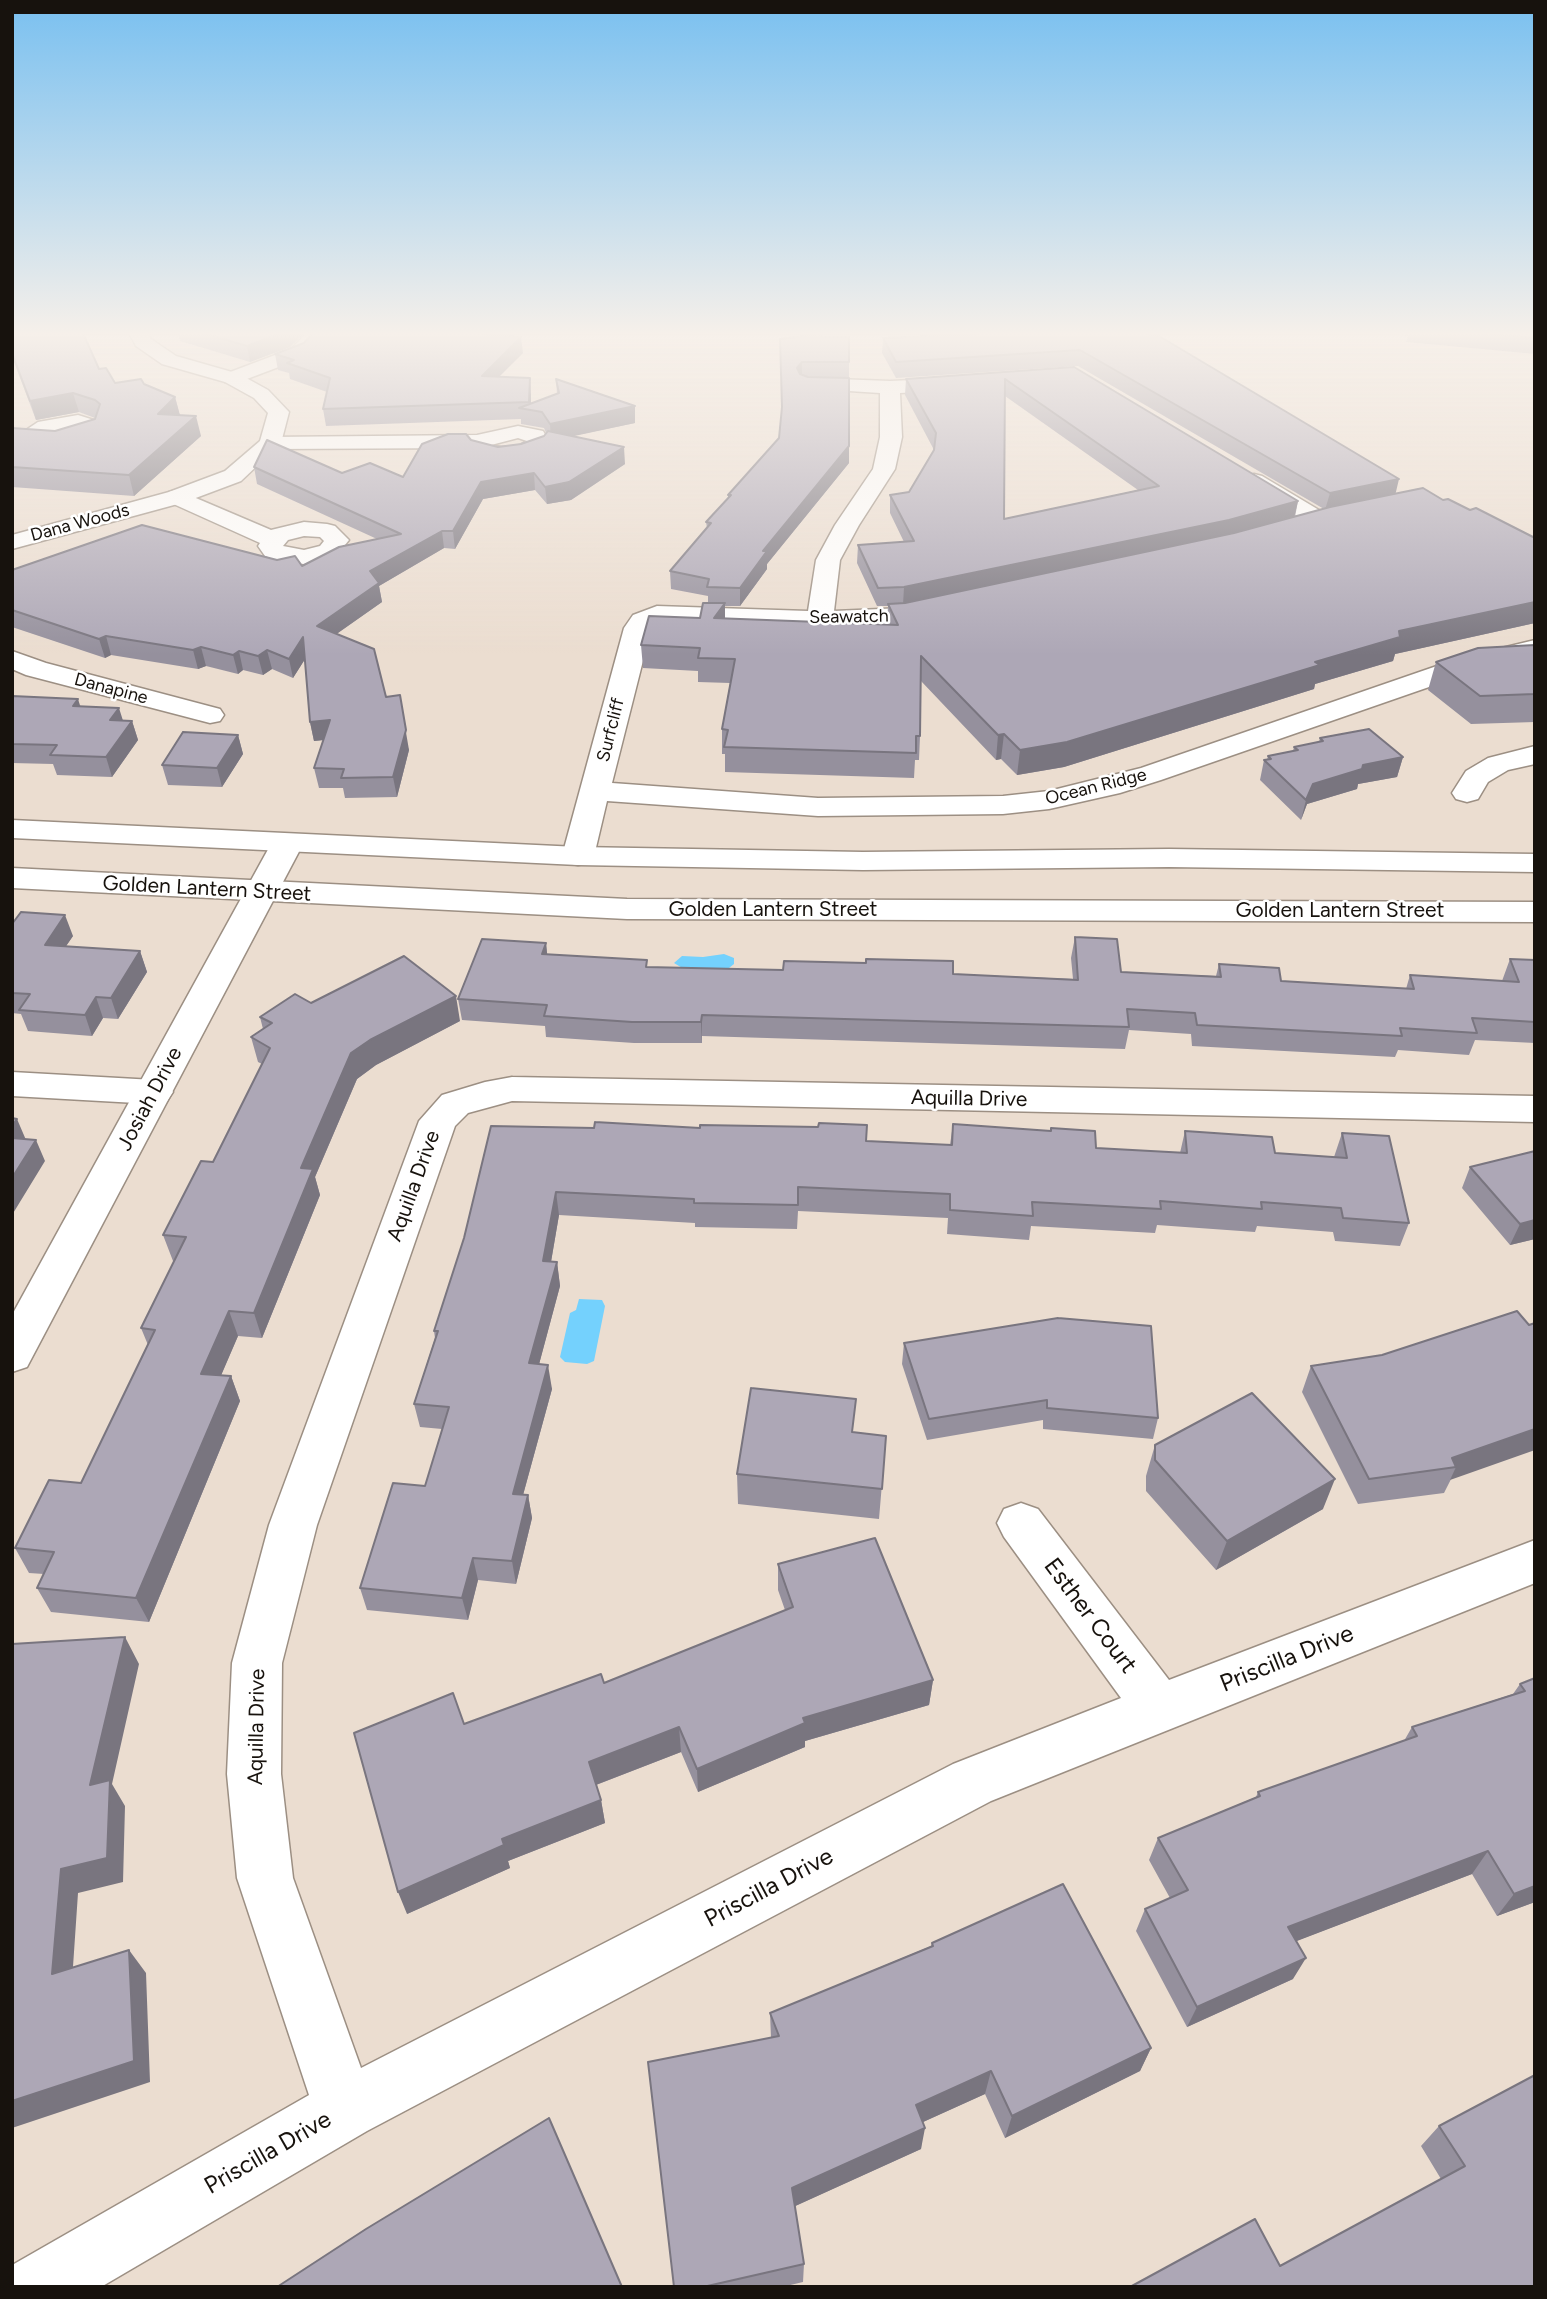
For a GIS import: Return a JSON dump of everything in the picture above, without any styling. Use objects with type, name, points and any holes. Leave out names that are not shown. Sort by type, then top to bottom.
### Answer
[{"type":"street","points":[[820,619],[828,560],[846,525],[884,469],[890,440]]},
{"type":"street","points":[[270,443],[481,441]]},
{"type":"street","name":"Dana Woods","points":[[12,542],[177,497],[233,476],[270,443]]},
{"type":"street","points":[[1240,472],[1321,522]]},
{"type":"street","points":[[177,497],[273,540]]},
{"type":"street","points":[[1295,528],[1346,516]]},
{"type":"street","name":"Seawatch","points":[[657,614],[820,619],[904,617],[958,605]]},
{"type":"street","name":"Surfcliff","points":[[578,856],[637,628],[642,620],[657,614]]},
{"type":"street","name":"Ocean Ridge","points":[[596,791],[818,807],[1003,805],[1058,799],[1151,774],[1469,664],[1535,648]]},
{"type":"street","name":"Danapine","points":[[12,659],[36,669],[210,715]]},
{"type":"street","points":[[1467,793],[1476,777],[1498,764],[1535,755]]},
{"type":"street","points":[[12,829],[578,856],[863,861],[1169,858],[1535,863]]},
{"type":"street","name":"Josiah Drive","points":[[12,1355],[287,844]]},
{"type":"street","name":"Golden Lantern Street","points":[[12,878],[525,906],[704,911],[1535,912]]},
{"type":"street","points":[[12,1084],[154,1092]]},
{"type":"street","name":"Aquilla Drive","points":[[345,2109],[265,1878],[254,1774],[257,1663],[293,1525],[438,1121],[455,1104],[512,1089],[1534,1109]]},
{"type":"street","name":"Esther Court","points":[[1021,1523],[1160,1709]]},
{"type":"street","name":"Priscilla Drive","points":[[37,2287],[345,2109],[972,1782],[1535,1561]]},
{"type":"water","points":[[724,954],[734,958],[734,964],[729,968],[684,969],[674,963],[682,956]]},
{"type":"water","points":[[579,1299],[602,1300],[605,1306],[594,1361],[587,1364],[565,1362],[560,1357],[570,1313],[576,1310]]},
{"type":"building","points":[[12,440],[168,440],[129,475],[12,467]]},
{"type":"building","points":[[267,440],[342,473],[370,463],[403,477],[422,444],[432,440],[472,440],[498,447],[532,440],[592,440],[624,447],[569,482],[545,487],[534,473],[481,482],[453,531],[442,531],[370,571],[379,583],[317,626],[374,649],[386,697],[400,695],[406,730],[393,777],[341,778],[344,769],[314,768],[330,720],[310,722],[303,637],[289,659],[267,650],[258,656],[239,651],[233,655],[201,647],[193,650],[106,636],[99,639],[12,610],[12,570],[142,525],[277,560],[295,556],[302,566],[339,547],[401,534],[254,467]]},
{"type":"building","points":[[777,440],[849,440],[849,446],[763,551],[767,551],[740,588],[707,587],[709,579],[670,571],[711,523],[706,522],[731,495],[728,495]]},
{"type":"building","points":[[935,440],[1005,440],[1004,519],[1159,486],[1093,440],[1197,440],[1298,501],[1229,520],[904,587],[878,588],[858,545],[914,541],[890,495],[909,492],[934,450]]},
{"type":"building","points":[[1238,440],[1334,440],[1399,479],[1330,493]]},
{"type":"building","points":[[1423,488],[1443,500],[1448,499],[1470,510],[1476,508],[1535,538],[1535,602],[1399,631],[1400,637],[1315,662],[1320,665],[1067,742],[1020,750],[1004,734],[998,735],[921,656],[920,736],[916,736],[916,753],[724,747],[728,730],[722,729],[735,659],[698,658],[700,648],[641,645],[649,616],[700,618],[703,603],[725,603],[714,618],[898,625],[888,604],[905,603],[1234,533],[1330,507]]},
{"type":"building","points":[[1535,645],[1535,694],[1480,696],[1436,662],[1478,648]]},
{"type":"building","points":[[12,696],[78,699],[73,706],[119,708],[110,720],[132,721],[106,757],[50,755],[57,745],[12,744]]},
{"type":"building","points":[[1369,729],[1403,757],[1363,765],[1362,769],[1313,784],[1306,800],[1264,760],[1271,759],[1268,756],[1298,750],[1294,747],[1323,741],[1320,738]]},
{"type":"building","points":[[183,732],[238,735],[217,768],[162,765]]},
{"type":"building","points":[[21,912],[65,915],[45,945],[140,951],[111,998],[96,997],[85,1015],[19,1010],[30,994],[12,993],[12,924]]},
{"type":"building","points":[[1075,937],[1117,939],[1121,972],[1221,977],[1219,964],[1279,968],[1281,981],[1414,989],[1410,975],[1519,982],[1510,959],[1535,960],[1535,1022],[1472,1018],[1477,1033],[1400,1028],[1402,1036],[1197,1025],[1195,1013],[1127,1009],[1129,1027],[702,1015],[701,1022],[632,1022],[544,1016],[547,1005],[458,999],[482,939],[546,943],[542,954],[647,960],[646,967],[783,970],[784,961],[953,961],[953,974],[1078,980]]},
{"type":"building","points":[[404,956],[456,996],[370,1040],[351,1053],[301,1168],[313,1169],[254,1313],[229,1311],[201,1374],[231,1376],[136,1598],[37,1588],[54,1552],[15,1548],[49,1480],[81,1483],[155,1330],[141,1328],[186,1237],[163,1235],[201,1161],[213,1162],[270,1048],[251,1037],[272,1023],[260,1017],[295,994],[311,1003]]},
{"type":"building","points":[[595,1122],[700,1128],[700,1125],[867,1125],[866,1141],[952,1145],[953,1124],[1051,1131],[1051,1128],[1095,1131],[1096,1148],[1187,1153],[1185,1131],[1272,1137],[1275,1153],[1347,1158],[1342,1133],[1389,1136],[1409,1223],[1343,1218],[1341,1208],[1261,1202],[1262,1209],[1160,1201],[1161,1209],[1032,1202],[1033,1216],[950,1210],[950,1194],[798,1187],[798,1205],[694,1203],[694,1199],[556,1192],[543,1261],[557,1262],[529,1363],[548,1365],[513,1494],[528,1495],[512,1561],[473,1558],[462,1598],[360,1588],[393,1483],[425,1486],[449,1407],[414,1404],[464,1238],[491,1126],[594,1128]]},
{"type":"building","points":[[12,1138],[36,1140],[12,1178]]},
{"type":"building","points":[[1535,1151],[1535,1220],[1520,1224],[1470,1167]]},
{"type":"building","points":[[1517,1311],[1529,1325],[1535,1323],[1535,1429],[1452,1458],[1456,1467],[1369,1479],[1311,1366],[1382,1355]]},
{"type":"building","points":[[1058,1318],[1151,1326],[1158,1418],[1047,1408],[1047,1400],[929,1419],[904,1343]]},
{"type":"building","points":[[751,1388],[856,1399],[852,1432],[886,1436],[882,1489],[737,1474]]},
{"type":"building","points":[[1252,1393],[1335,1479],[1227,1541],[1155,1460],[1155,1445]]},
{"type":"building","points":[[875,1538],[933,1680],[803,1718],[805,1723],[697,1769],[679,1727],[589,1762],[601,1800],[502,1839],[504,1845],[398,1892],[354,1733],[453,1693],[464,1724],[601,1674],[604,1683],[793,1607],[778,1564]]},
{"type":"building","points":[[125,1637],[90,1785],[110,1780],[107,1858],[61,1869],[52,1974],[129,1950],[134,2061],[12,2101],[12,1644]]},
{"type":"building","points":[[1535,1678],[1535,1886],[1514,1894],[1488,1851],[1288,1927],[1306,1958],[1197,2007],[1145,1909],[1188,1890],[1158,1838],[1260,1796],[1258,1792],[1417,1736],[1412,1727],[1525,1691],[1520,1684]]},
{"type":"building","points":[[1063,1884],[1151,2048],[1012,2116],[991,2071],[916,2105],[925,2128],[792,2188],[804,2264],[703,2287],[674,2287],[648,2062],[779,2036],[770,2013],[933,1946],[932,1943]]},
{"type":"building","points":[[1535,2075],[1535,2287],[1130,2287],[1255,2219],[1280,2266],[1465,2166],[1439,2126]]},
{"type":"building","points":[[549,2118],[622,2287],[277,2287],[366,2229]]}]
